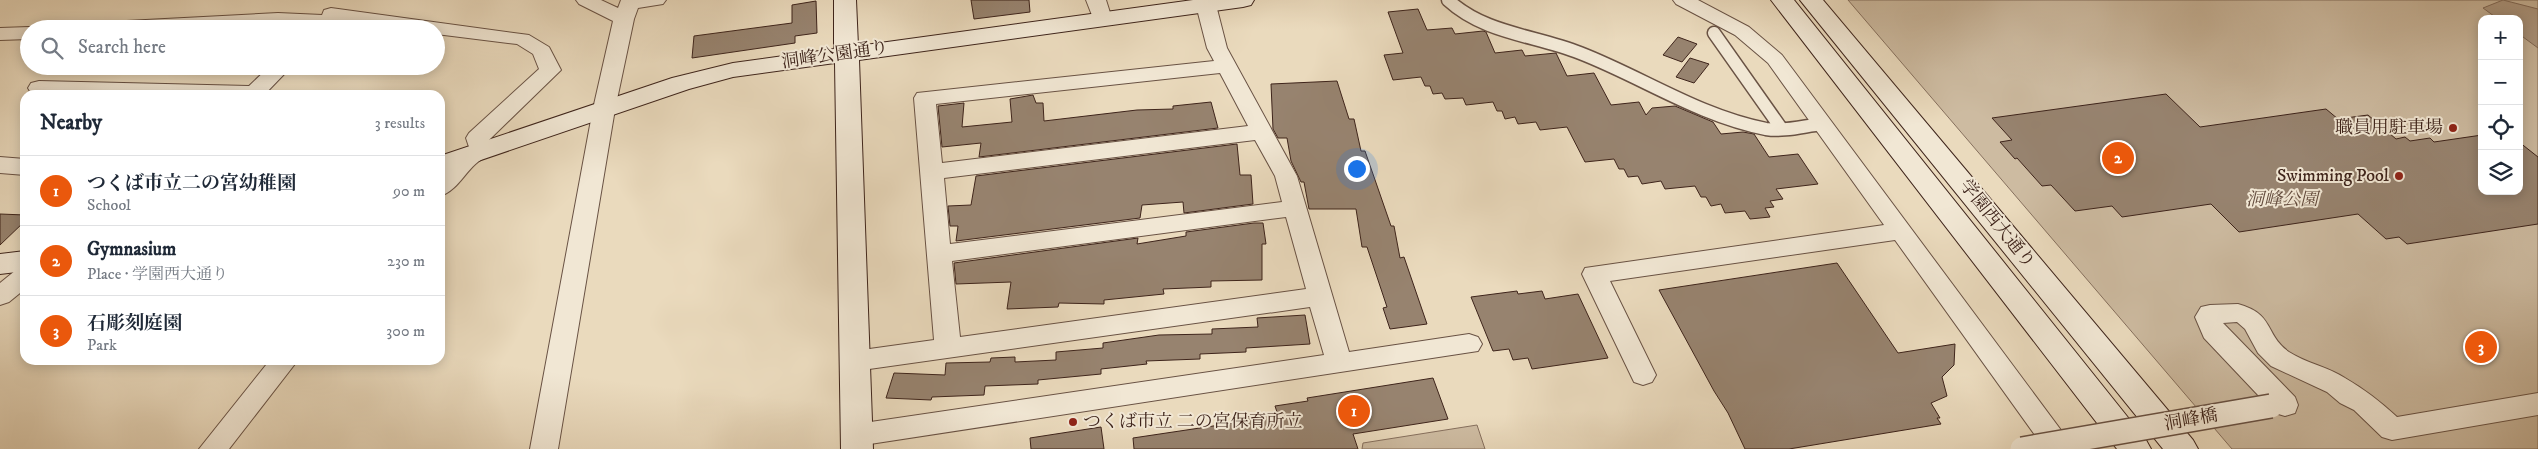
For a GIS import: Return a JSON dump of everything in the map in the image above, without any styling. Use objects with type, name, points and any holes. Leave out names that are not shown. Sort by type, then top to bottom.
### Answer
[{"type":"street","points":[[586,0],[628,8],[656,0]]},
{"type":"street","points":[[844,0],[857,442],[1339,363],[1469,344]]},
{"type":"street","name":"洞峰公園通り","points":[[445,163],[706,76],[1099,10],[1206,5],[1243,0]]},
{"type":"street","points":[[1683,0],[1742,31],[1775,59],[2061,449]]},
{"type":"street","name":"学園西大通り","points":[[1782,0],[2135,449]]},
{"type":"street","name":"学園西大通り","points":[[1811,0],[2182,449]]},
{"type":"street","points":[[1206,5],[1217,48],[1286,176],[1339,363]]},
{"type":"street","points":[[544,449],[604,109],[628,8]]},
{"type":"street","points":[[250,20],[329,16],[363,20]]},
{"type":"street","points":[[445,30],[522,39],[542,51],[550,70],[477,138],[476,152],[445,183]]},
{"type":"street","points":[[0,46],[16,33]]},
{"type":"street","points":[[948,348],[925,98],[1227,66]]},
{"type":"street","points":[[258,90],[273,75]]},
{"type":"street","points":[[39,88],[111,90]]},
{"type":"street","points":[[932,172],[1262,132]]},
{"type":"street","points":[[0,164],[20,166]]},
{"type":"street","points":[[939,254],[1295,208]]},
{"type":"street","points":[[1643,375],[1594,274],[1901,231]]},
{"type":"street","points":[[0,264],[20,262]]},
{"type":"street","points":[[0,296],[20,280]]},
{"type":"street","points":[[855,361],[1320,296]]},
{"type":"street","name":"洞峰橋","points":[[2022,449],[2283,405],[2217,335],[2209,324],[2210,314],[2238,313],[2245,315],[2255,323],[2266,346],[2280,360],[2336,385],[2349,396],[2364,402],[2392,429],[2538,404]]},
{"type":"street","points":[[213,449],[281,365]]},
{"type":"lane","points":[[1448,0],[1455,7],[1491,28],[1578,52],[1620,69],[1704,111],[1768,130],[1822,124]]},
{"type":"lane","points":[[1714,34],[1782,128]]},
{"type":"green space","name":"洞峰公園","points":[[1848,0],[2538,0],[2538,449],[2232,449]]},
{"type":"green space","points":[[1477,425],[1485,449],[1362,449],[1363,443]]},
{"type":"shaded area","points":[[2503,0],[2538,9],[2538,48],[2523,37],[2523,15],[2493,15],[2483,8]]},
{"type":"building","points":[[971,0],[1029,0],[1030,12],[974,19]]},
{"type":"building","points":[[816,1],[817,33],[795,36],[795,43],[692,58],[694,36],[792,23],[792,5]]},
{"type":"building","points":[[1418,9],[1427,30],[1452,28],[1455,34],[1486,32],[1495,53],[1522,50],[1525,56],[1556,53],[1567,76],[1594,73],[1611,105],[1639,102],[1646,115],[1652,108],[1675,106],[1713,122],[1721,134],[1743,132],[1754,134],[1769,157],[1798,154],[1818,184],[1776,189],[1783,199],[1770,201],[1774,207],[1765,208],[1770,217],[1750,219],[1745,211],[1725,213],[1721,204],[1711,206],[1706,197],[1701,197],[1695,186],[1665,189],[1661,181],[1642,184],[1638,176],[1628,177],[1624,169],[1619,169],[1614,159],[1585,162],[1567,127],[1540,130],[1536,122],[1518,124],[1515,117],[1505,119],[1502,111],[1497,111],[1493,102],[1466,105],[1463,98],[1445,99],[1442,93],[1433,94],[1430,86],[1425,86],[1421,77],[1393,80],[1384,55],[1403,53],[1388,12]]},
{"type":"building","points":[[1678,37],[1697,44],[1682,62],[1663,55]]},
{"type":"building","points":[[1690,58],[1709,64],[1694,83],[1676,77]]},
{"type":"building","points":[[1337,81],[1349,119],[1354,119],[1361,151],[1365,151],[1391,226],[1394,226],[1400,258],[1404,257],[1427,324],[1390,329],[1383,308],[1387,307],[1367,247],[1362,247],[1356,209],[1309,209],[1304,182],[1301,182],[1291,161],[1287,138],[1278,138],[1273,129],[1271,84]]},
{"type":"building","points":[[2166,94],[2200,127],[2326,109],[2338,119],[2368,115],[2396,139],[2405,137],[2410,141],[2430,138],[2434,142],[2478,136],[2478,195],[2523,195],[2523,145],[2538,157],[2538,224],[2407,244],[2399,237],[2386,239],[2358,214],[2239,232],[2211,204],[2122,217],[2112,206],[2075,211],[2051,185],[2042,186],[2017,158],[2015,159],[2000,142],[2012,140],[1992,118]]},
{"type":"building","points":[[1033,95],[1036,103],[1043,103],[1044,121],[1137,110],[1173,109],[1173,106],[1211,102],[1218,128],[979,157],[981,143],[942,147],[938,106],[964,103],[962,127],[1012,122],[1010,99]]},
{"type":"building","points":[[1237,144],[1240,175],[1251,175],[1253,204],[1184,213],[1183,202],[1142,205],[1140,218],[956,241],[958,226],[950,226],[948,206],[971,205],[976,176]]},
{"type":"building","points":[[0,214],[20,215],[20,226],[0,245]]},
{"type":"building","points":[[1263,223],[1266,244],[1262,244],[1262,280],[1211,281],[1211,287],[1163,289],[1164,294],[1104,300],[1104,304],[1059,303],[1058,307],[1007,309],[1011,282],[956,284],[954,263],[1138,238],[1137,244],[1186,236],[1186,232]]},
{"type":"building","points":[[1837,263],[1898,353],[1955,344],[1954,365],[1942,377],[1947,396],[1931,403],[1940,418],[1937,418],[1941,424],[1789,449],[1745,449],[1728,413],[1659,290]]},
{"type":"building","points":[[1517,291],[1518,294],[1542,291],[1545,299],[1578,294],[1608,358],[1532,369],[1528,358],[1513,360],[1509,349],[1493,351],[1471,297]]},
{"type":"building","points":[[1305,315],[1310,344],[1246,348],[1246,352],[1200,354],[1200,359],[1146,361],[1147,364],[1101,369],[1101,374],[1038,380],[1038,384],[985,386],[984,395],[932,397],[931,400],[886,398],[894,373],[945,375],[946,363],[990,362],[991,358],[1015,357],[1015,362],[1056,360],[1056,352],[1103,348],[1103,343],[1159,335],[1212,334],[1212,329],[1258,327],[1257,318]]},
{"type":"building","points":[[1433,378],[1448,419],[1353,434],[1358,449],[1134,449],[1133,438],[1240,422],[1239,418],[1277,412],[1275,406],[1308,401],[1307,398]]},
{"type":"building","points":[[1101,427],[1104,449],[1031,449],[1030,438]]},
{"type":"place","name":"職員用駐車場","points":[[2453,128]]},
{"type":"place","name":"Gymnasium","points":[[2118,158]]},
{"type":"place","name":"Swimming Pool","points":[[2399,176]]},
{"type":"place","name":"石彫刻庭園","points":[[2481,347]]},
{"type":"place","name":"つくば市立二の宮幼稚園","points":[[1354,411]]},
{"type":"place","name":"つくば市立 二の宮保育所立","points":[[1073,422]]}]
